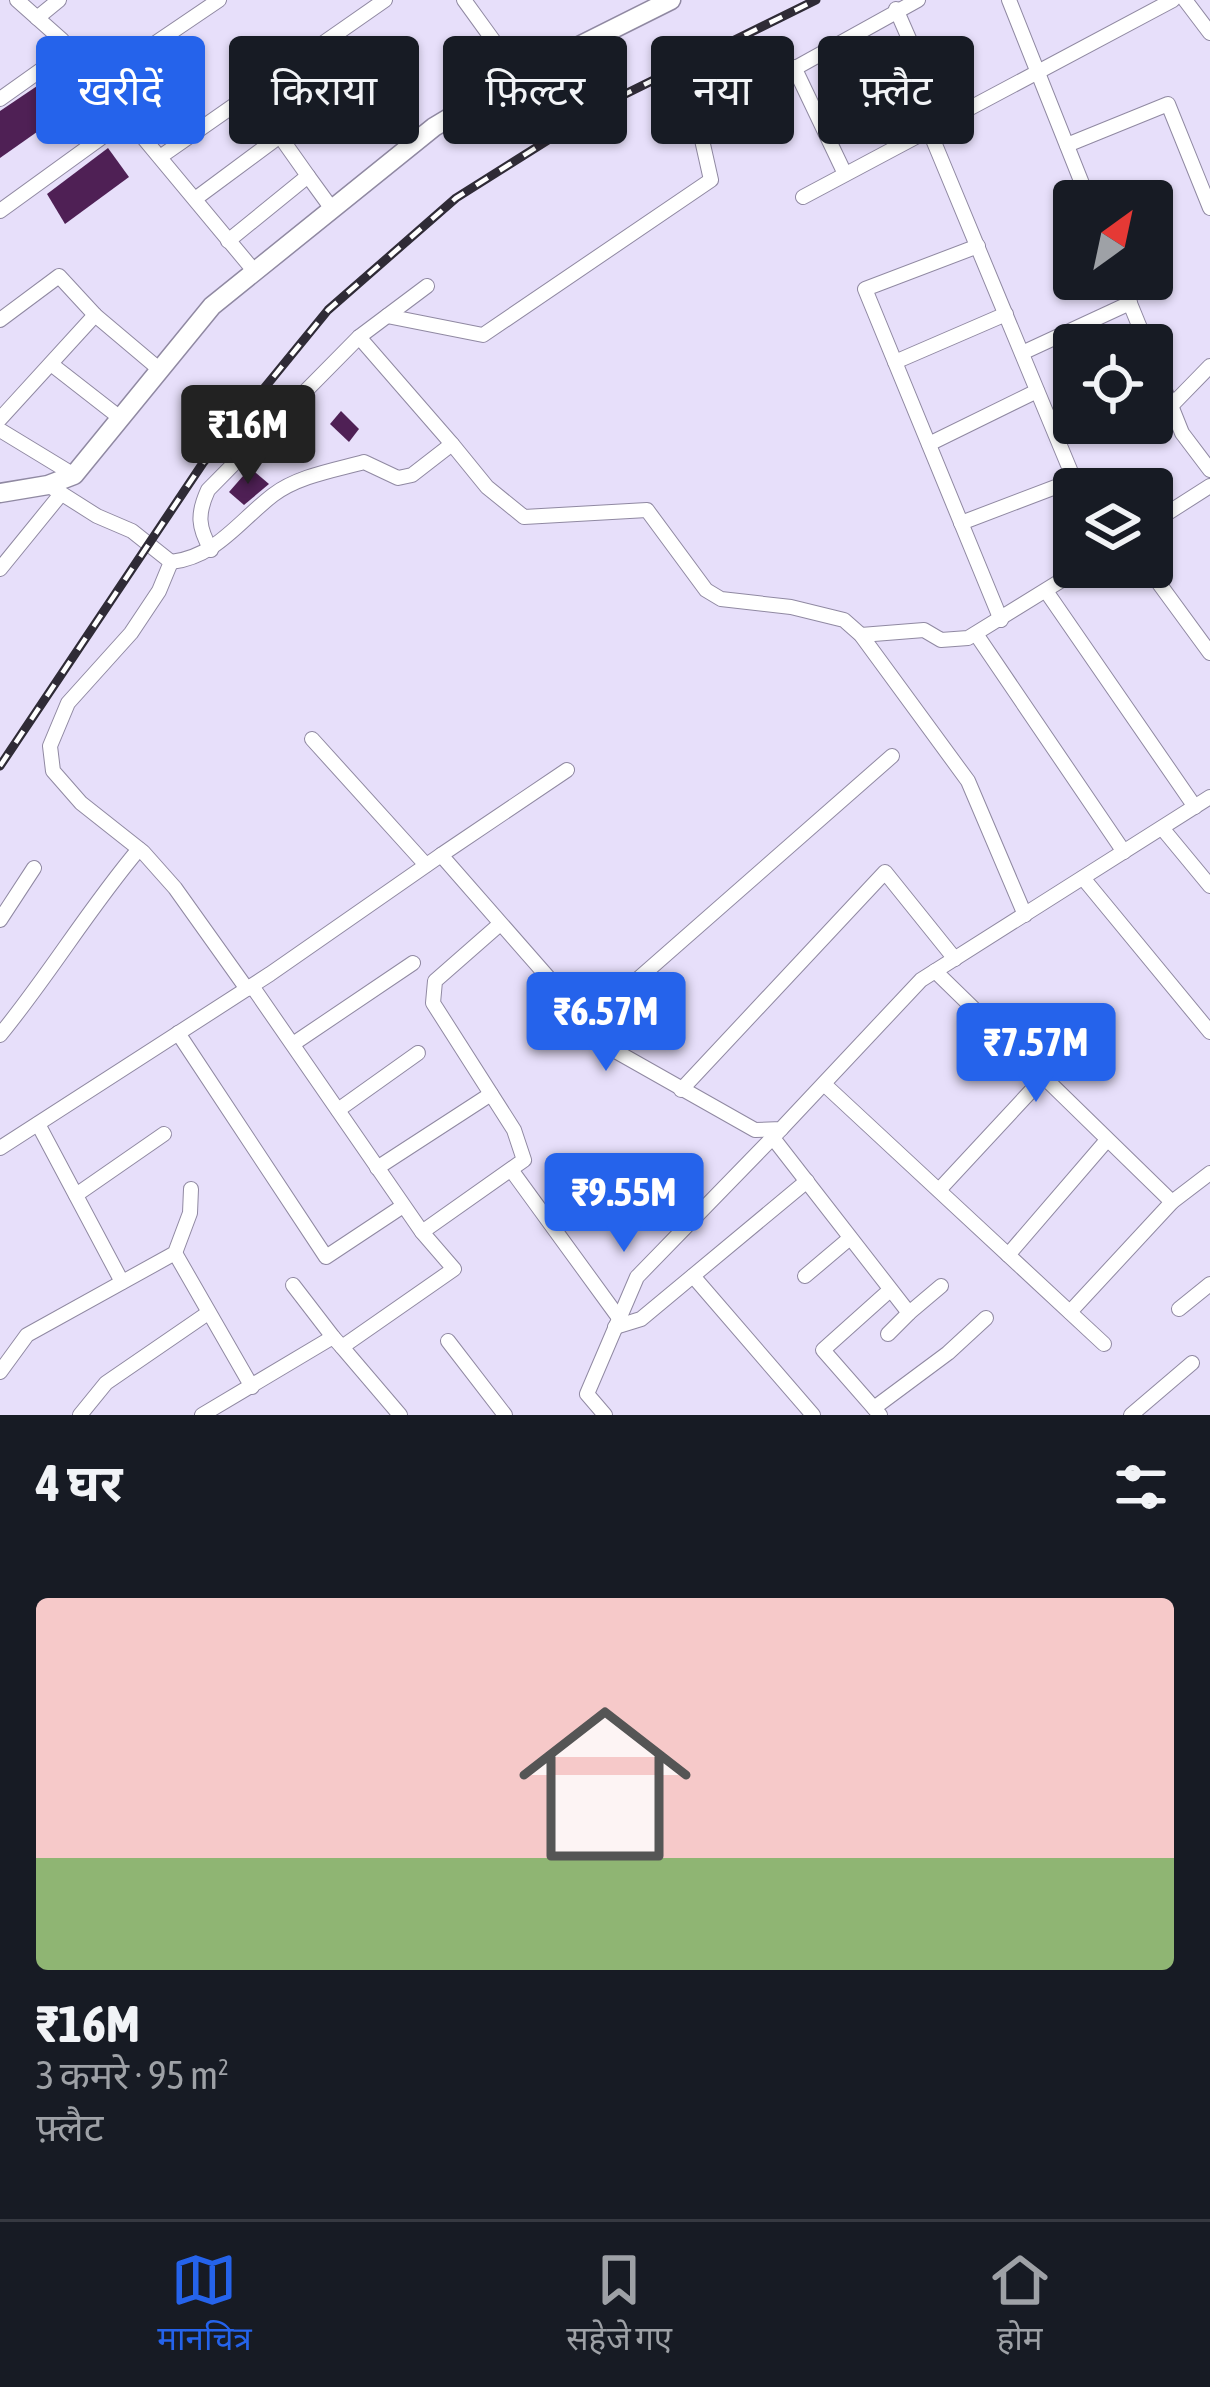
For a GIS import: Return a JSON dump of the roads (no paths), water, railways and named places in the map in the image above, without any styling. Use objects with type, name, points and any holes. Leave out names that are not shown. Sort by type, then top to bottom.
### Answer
[{"type":"street","points":[[17,0],[55,36]]},
{"type":"street","points":[[37,18],[59,0]]},
{"type":"street","points":[[166,36],[219,0]]},
{"type":"street","points":[[160,157],[385,0]]},
{"type":"street","points":[[464,0],[490,36]]},
{"type":"street","points":[[599,36],[671,0]]},
{"type":"street","points":[[845,174],[794,68],[918,0]]},
{"type":"street","points":[[1009,0],[1081,180]]},
{"type":"street","points":[[974,106],[1173,0]]},
{"type":"street","points":[[1185,0],[1210,33]]},
{"type":"street","points":[[896,9],[908,36]]},
{"type":"street","points":[[0,99],[36,73]]},
{"type":"street","points":[[1067,145],[1168,104],[1210,208]]},
{"type":"street","points":[[0,568],[55,490],[74,476],[212,306],[443,122]]},
{"type":"street","points":[[0,211],[92,144]]},
{"type":"street","points":[[149,144],[255,272]]},
{"type":"street","points":[[195,199],[269,144]]},
{"type":"street","points":[[285,144],[332,209]]},
{"type":"street","points":[[387,316],[483,335],[711,180],[703,144]]},
{"type":"street","points":[[803,197],[902,144]]},
{"type":"street","points":[[935,144],[1069,468]]},
{"type":"street","points":[[228,242],[308,176]]},
{"type":"street","points":[[978,246],[865,289],[1001,620]]},
{"type":"street","points":[[0,320],[59,276],[95,315],[159,369]]},
{"type":"street","points":[[211,550],[199,529],[200,507],[208,490],[359,337],[427,286]]},
{"type":"street","points":[[1129,300],[1138,324]]},
{"type":"street","points":[[1022,352],[1130,303]]},
{"type":"street","points":[[895,362],[1006,314]]},
{"type":"street","points":[[0,419],[95,315]]},
{"type":"street","points":[[359,337],[487,487],[524,517],[647,510],[706,590],[721,599],[791,607],[844,620],[861,634],[968,782],[1025,915]]},
{"type":"street","points":[[52,364],[118,418]]},
{"type":"street","points":[[1173,404],[1210,366]]},
{"type":"street","points":[[928,444],[1037,392]]},
{"type":"street","points":[[1173,411],[1182,433],[1210,470]]},
{"type":"street","points":[[0,430],[74,476]]},
{"type":"street","points":[[0,493],[55,490],[97,517],[132,531],[171,562],[193,560],[277,492],[364,462],[398,478],[412,475],[452,444]]},
{"type":"street","points":[[1173,510],[1210,486]]},
{"type":"street","points":[[961,523],[1053,492]]},
{"type":"street","points":[[171,562],[159,591],[131,633],[68,703],[50,746],[53,771],[81,803],[139,849],[175,888],[292,1044],[422,1232],[454,1269],[338,1342],[202,1415]]},
{"type":"street","points":[[861,634],[924,630],[956,642],[1053,586]]},
{"type":"street","points":[[1162,588],[1210,653]]},
{"type":"street","points":[[1046,591],[1195,807]]},
{"type":"street","points":[[976,634],[1124,852]]},
{"type":"street","points":[[312,739],[426,865]]},
{"type":"street","points":[[589,1022],[892,756]]},
{"type":"street","points":[[3,1140],[38,1124],[250,987],[567,770]]},
{"type":"street","points":[[605,1415],[587,1394],[637,1277],[921,980],[1210,796]]},
{"type":"street","points":[[1162,828],[1210,886]]},
{"type":"street","points":[[0,1035],[58,962],[95,901],[139,849]]},
{"type":"street","points":[[441,856],[610,1048],[755,1130],[777,1133]]},
{"type":"street","points":[[0,920],[34,868]]},
{"type":"street","points":[[681,1090],[885,872],[955,959]]},
{"type":"street","points":[[1083,878],[1210,1032]]},
{"type":"street","points":[[422,1232],[524,1160],[514,1130],[433,1003],[435,981],[500,924]]},
{"type":"street","points":[[292,1044],[413,963]]},
{"type":"street","points":[[935,971],[1172,1202]]},
{"type":"street","points":[[178,1033],[326,1256],[403,1206]]},
{"type":"street","points":[[338,1110],[418,1053]]},
{"type":"street","points":[[939,1190],[1043,1078]]},
{"type":"street","points":[[824,1084],[1104,1344]]},
{"type":"street","points":[[377,1168],[491,1094]]},
{"type":"street","points":[[38,1124],[122,1282]]},
{"type":"street","points":[[777,1133],[807,1181],[909,1313]]},
{"type":"street","points":[[76,1195],[164,1134]]},
{"type":"street","points":[[1009,1255],[1107,1140]]},
{"type":"street","points":[[512,1171],[617,1322]]},
{"type":"street","points":[[1070,1312],[1172,1202],[1210,1173]]},
{"type":"street","points":[[617,1322],[641,1318],[807,1181]]},
{"type":"street","points":[[0,1372],[27,1335],[175,1253],[190,1213],[190,1189]]},
{"type":"street","points":[[805,1276],[850,1238]]},
{"type":"street","points":[[175,1253],[251,1387]]},
{"type":"street","points":[[693,1276],[813,1415]]},
{"type":"street","points":[[1179,1309],[1210,1284]]},
{"type":"street","points":[[292,1285],[400,1415]]},
{"type":"street","points":[[888,1334],[941,1286]]},
{"type":"street","points":[[890,1290],[823,1350],[877,1412],[986,1318]]},
{"type":"street","points":[[80,1415],[106,1383],[208,1313]]},
{"type":"street","points":[[448,1341],[506,1415]]},
{"type":"street","points":[[1131,1415],[1192,1363]]},
{"type":"street","points":[[1148,1401],[1160,1415]]},
{"type":"railway","points":[[0,766],[203,463],[328,310],[456,198],[607,103],[816,0]]}]
